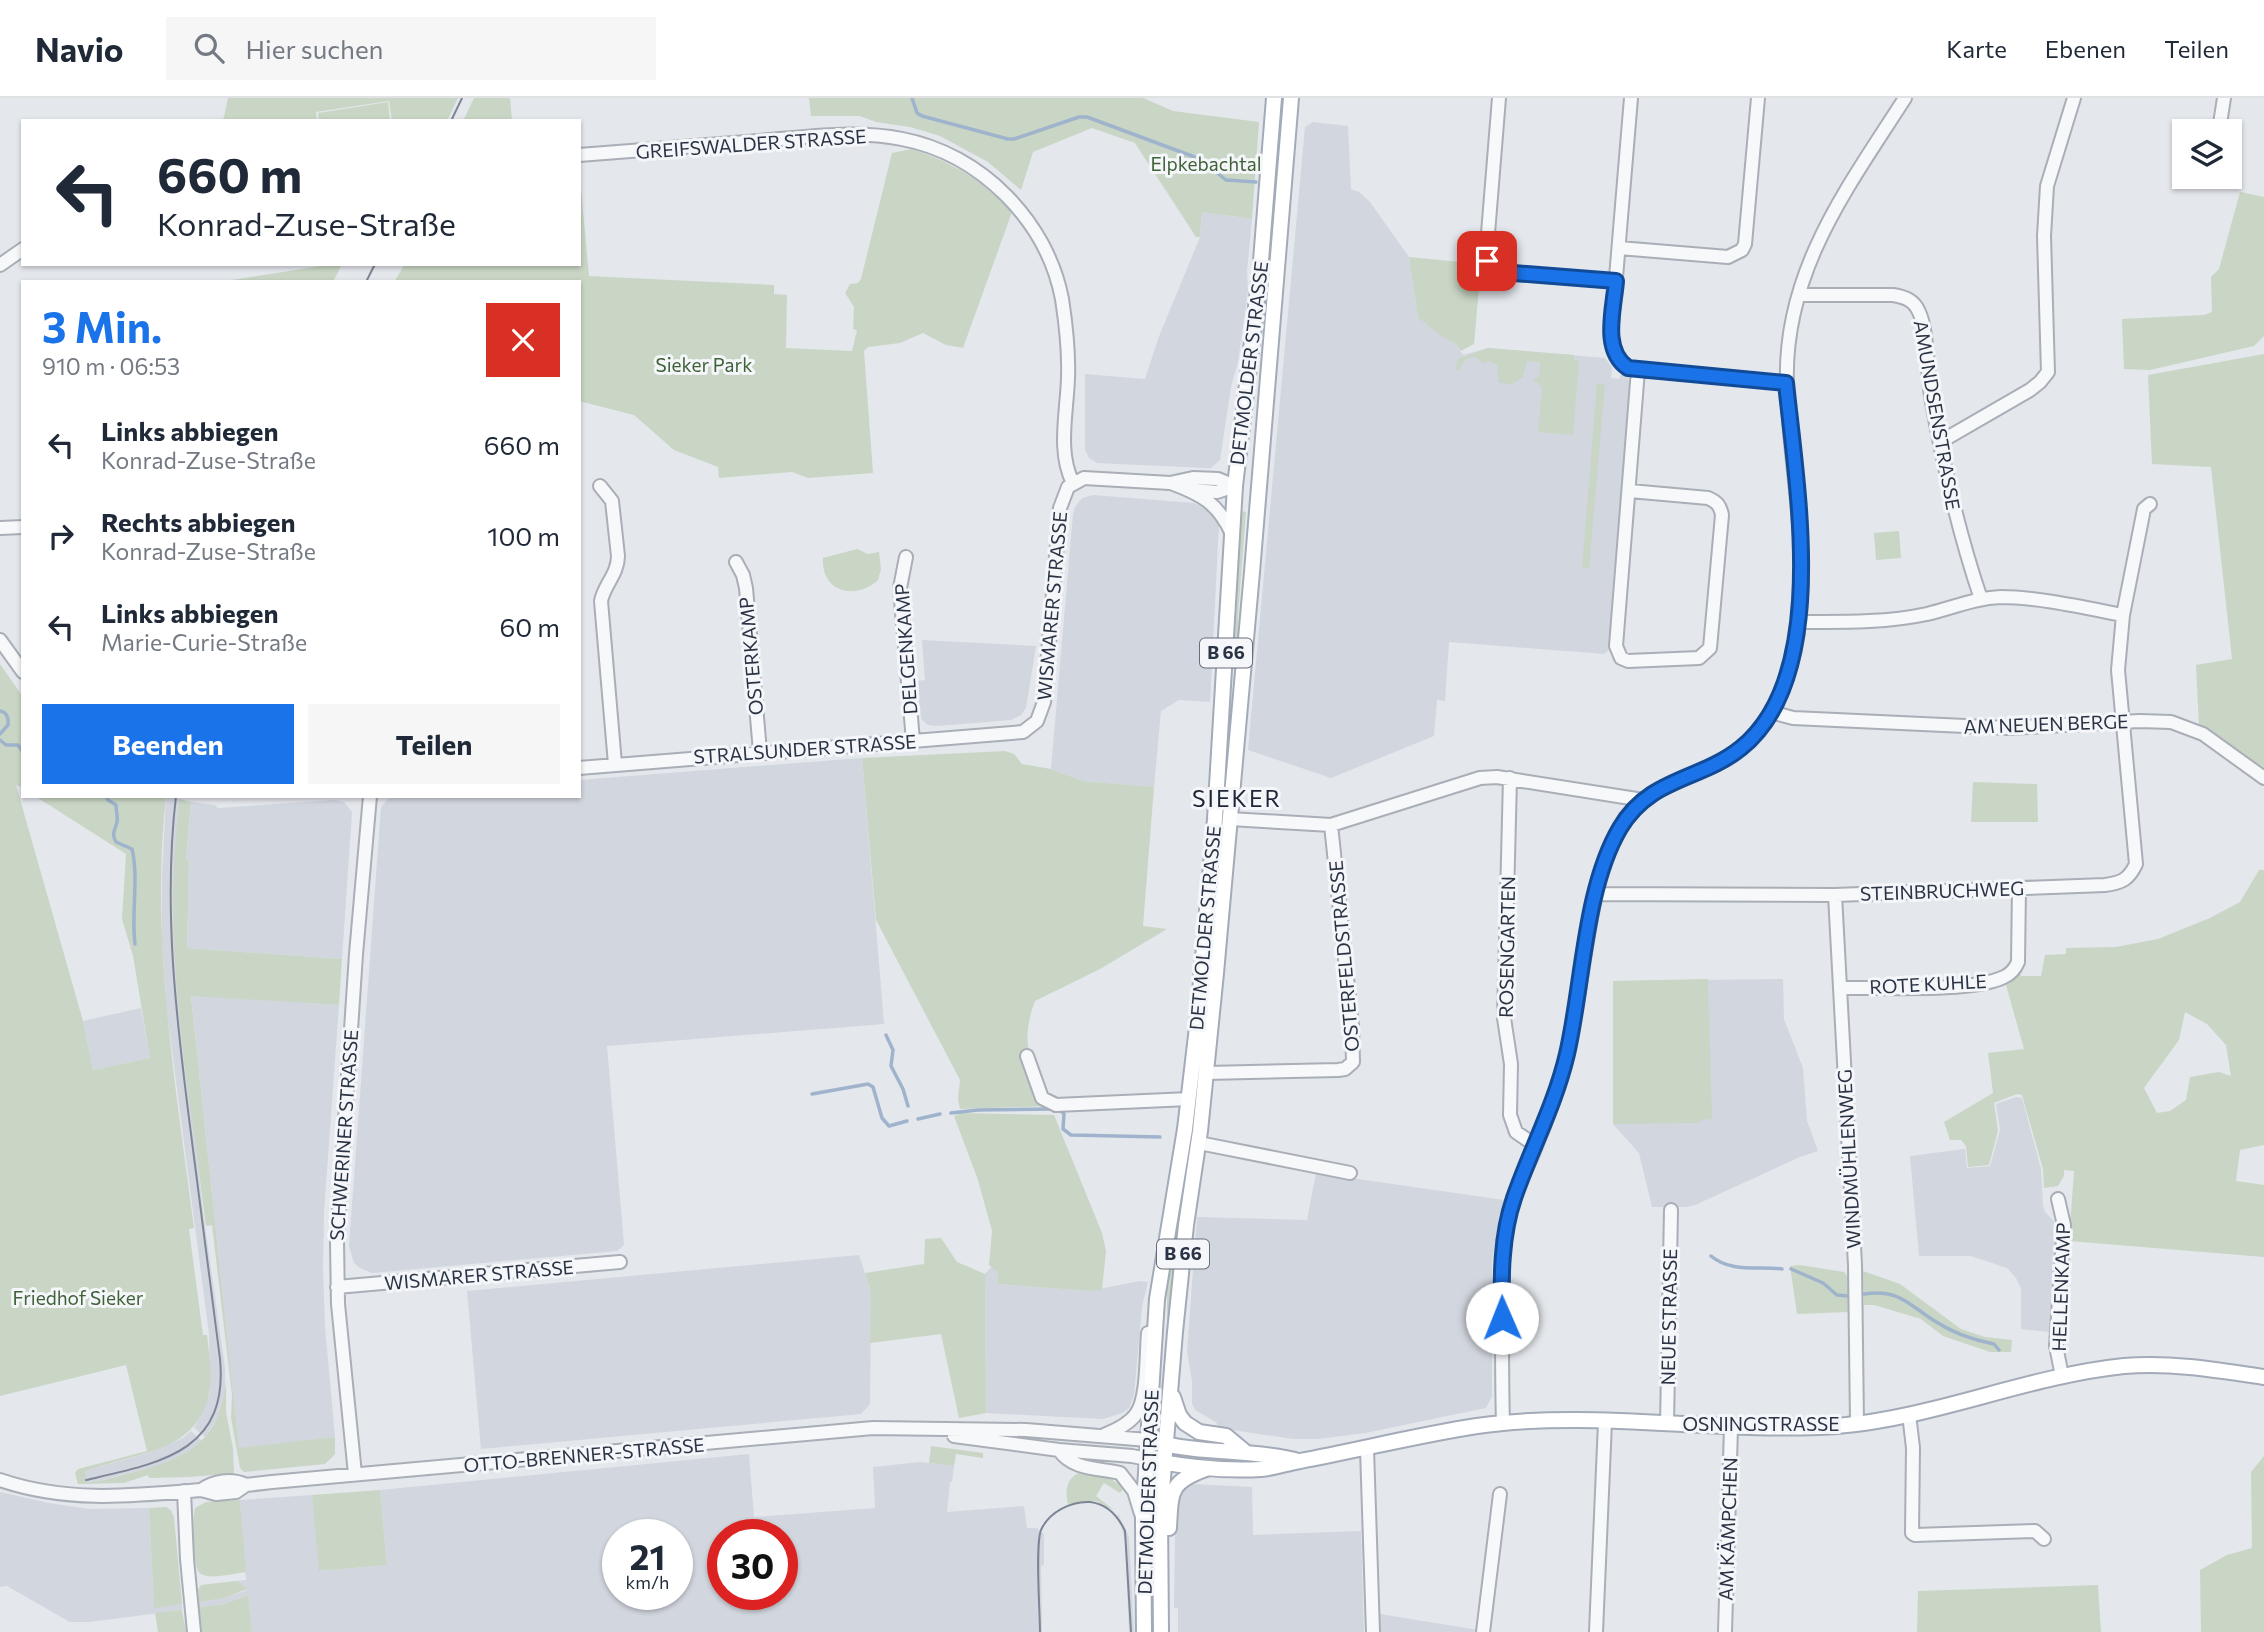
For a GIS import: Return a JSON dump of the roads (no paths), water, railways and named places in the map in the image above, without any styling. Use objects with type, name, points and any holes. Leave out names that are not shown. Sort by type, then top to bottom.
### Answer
[{"type":"main road","name":"DETMOLDER STRASSE","points":[[1144,1632],[1143,1520],[1157,1299],[1189,1099],[1215,819],[1235,486],[1260,273],[1274,98]]},
{"type":"main road","name":"DETMOLDER STRASSE","points":[[1161,1632],[1160,1514],[1171,1378],[1186,1225],[1199,1143],[1230,820],[1292,98]]},
{"type":"main road","points":[[1271,138],[1287,140]]},
{"type":"main road","points":[[1235,486],[1259,489]]},
{"type":"main road","name":"OSNINGSTRASSE","points":[[1147,1459],[1164,1463],[1259,1469],[1503,1423],[1567,1420],[1780,1428],[1857,1423],[1909,1414],[2062,1376],[2121,1366],[2200,1368],[2264,1377]]},
{"type":"main road","points":[[1171,1378],[1174,1404],[1185,1423],[1199,1432],[1226,1436],[1244,1451]]},
{"type":"main road","name":"OSNINGSTRASSE","points":[[1148,1440],[1166,1445],[1244,1451],[1297,1461]]},
{"type":"main road","points":[[1160,1605],[1167,1587],[1170,1512],[1174,1490],[1184,1478],[1212,1467]]},
{"type":"street","points":[[1499,98],[1486,258],[1489,266],[1501,272],[1616,281]]},
{"type":"street","points":[[1631,98],[1612,343],[1616,355],[1624,365],[1638,370],[1786,383]]},
{"type":"street","points":[[1619,248],[1728,257],[1742,250],[1745,244],[1758,98]]},
{"type":"street","points":[[1503,1423],[1503,1256],[1514,1198],[1536,1146],[1567,1055],[1595,894],[1605,860],[1621,826],[1643,800],[1662,787],[1717,764],[1732,755],[1756,733],[1771,712],[1790,669],[1799,622],[1799,536],[1786,383],[1788,351],[1799,295],[1812,253],[1829,217],[1905,98]]},
{"type":"street","points":[[1940,442],[2030,390],[2048,372],[2044,236],[2048,186],[2074,98]]},
{"type":"street","points":[[2220,119],[2224,98]]},
{"type":"street","name":"GREIFSWALDER STRASSE","points":[[581,155],[808,137],[868,135],[916,142],[966,164],[994,184],[1025,215],[1040,240],[1057,279],[1068,366],[1064,462],[1073,483]]},
{"type":"street","points":[[0,265],[21,250]]},
{"type":"street","name":"AMUNDSENSTRASSE","points":[[1799,295],[1893,295],[1912,302],[1919,312],[1940,442],[1962,543],[1981,599]]},
{"type":"street","points":[[1630,491],[1708,498],[1720,507],[1722,515],[1710,648],[1699,658],[1628,661],[1617,653],[1638,370]]},
{"type":"street","points":[[1073,483],[1084,478],[1170,483],[1193,478],[1218,479],[1235,486]]},
{"type":"street","name":"WISMARER STRASSE","points":[[1030,729],[1041,714],[1044,702],[1060,508],[1064,493],[1073,483]]},
{"type":"street","points":[[1170,483],[1192,491],[1221,512],[1233,535]]},
{"type":"street","points":[[600,486],[612,501],[618,556],[618,565],[601,601],[615,764]]},
{"type":"street","points":[[1192,491],[1217,492],[1235,486]]},
{"type":"street","name":"STEINBRUCHWEG","points":[[1595,894],[1835,895],[2105,885],[2120,883],[2130,876],[2136,864],[2118,670],[2123,615],[2144,509],[2150,504]]},
{"type":"street","points":[[0,528],[21,527]]},
{"type":"street","name":"DELGENKAMP","points":[[906,557],[900,588],[913,741]]},
{"type":"street","name":"OSTERKAMP","points":[[736,562],[746,588],[760,752]]},
{"type":"street","points":[[1799,622],[1895,619],[1928,614],[1981,599],[2026,599],[2123,615]]},
{"type":"street","points":[[0,640],[21,669]]},
{"type":"street","name":"AM NEUEN BERGE","points":[[1771,712],[1793,718],[1985,728],[2159,720],[2185,726],[2211,738],[2264,778]]},
{"type":"street","name":"STRALSUNDER STRASSE","points":[[581,768],[1006,735],[1030,729]]},
{"type":"street","points":[[1230,820],[1331,825],[1480,778],[1510,778],[1643,800]]},
{"type":"street","name":"ROSENGARTEN","points":[[1510,778],[1504,1018],[1511,1064],[1510,1115],[1516,1132],[1536,1146]]},
{"type":"street","name":"SCHWERINER STRASSE","points":[[355,1474],[337,1287],[337,1215],[370,798]]},
{"type":"street","name":"OSTERFELDSTRASSE","points":[[1206,1073],[1338,1070],[1345,1069],[1353,1062],[1352,1025],[1331,825]]},
{"type":"street","name":"ROTE KUHLE","points":[[1840,988],[1963,985],[2006,977],[2018,962],[2019,887]]},
{"type":"street","name":"WINDMÜHLENWEG","points":[[1835,895],[1855,1265],[1857,1423]]},
{"type":"street","points":[[1027,1056],[1042,1098],[1056,1105],[1189,1099]]},
{"type":"street","points":[[1199,1143],[1350,1173]]},
{"type":"street","name":"HELLENKAMP","points":[[2058,1199],[2064,1225],[2056,1346],[2062,1376]]},
{"type":"street","name":"NEUE STRASSE","points":[[1667,1423],[1671,1210]]},
{"type":"street","name":"WISMARER STRASSE","points":[[337,1287],[620,1262]]},
{"type":"street","points":[[1100,1436],[1120,1427],[1138,1412],[1149,1328],[1157,1299]]},
{"type":"street","points":[[1909,1414],[1913,1448],[1912,1533],[2035,1531],[2044,1539]]},
{"type":"street","points":[[1596,1632],[1605,1422]]},
{"type":"street","name":"AM KÄMPCHEN","points":[[1725,1632],[1731,1427]]},
{"type":"street","name":"OTTO-BRENNER-STRASSE","points":[[0,1480],[54,1494],[83,1497],[126,1497],[201,1490],[216,1494],[236,1492],[246,1485],[858,1429],[1016,1430],[1148,1440]]},
{"type":"street","name":"OTTO-BRENNER-STRASSE","points":[[922,1430],[1059,1450],[1132,1455],[1147,1459]]},
{"type":"street","points":[[1367,1449],[1373,1632]]},
{"type":"street","name":"B 66","points":[[1059,1450],[1063,1457],[1077,1465],[1121,1473],[1135,1491],[1143,1520]]},
{"type":"street","points":[[184,1491],[194,1632]]},
{"type":"street","points":[[1483,1632],[1500,1494]]},
{"type":"waterway","points":[[912,98],[917,113],[922,116],[1008,139],[1079,117],[1087,117],[1200,159],[1226,180],[1256,182]]},
{"type":"waterway","points":[[0,711],[8,718],[8,725],[0,734]]},
{"type":"waterway","points":[[0,740],[6,745],[18,745],[21,749]]},
{"type":"waterway","points":[[107,798],[116,805],[116,842],[132,849],[135,872],[135,944]]},
{"type":"waterway","points":[[886,1035],[893,1050],[891,1066],[908,1106]]},
{"type":"waterway","points":[[812,1094],[868,1084],[873,1087],[882,1118],[889,1126],[907,1121]]},
{"type":"waterway","points":[[951,1113],[1052,1109]]},
{"type":"waterway","points":[[1060,1110],[1064,1114],[1063,1129],[1071,1135],[1160,1137]]},
{"type":"waterway","points":[[918,1119],[940,1114]]},
{"type":"waterway","points":[[1711,1256],[1736,1267],[1782,1269]]},
{"type":"waterway","points":[[1791,1269],[1823,1283],[1837,1295],[1848,1296]]},
{"type":"waterway","points":[[1864,1294],[1885,1294],[1902,1299],[1947,1328],[1994,1344],[1999,1350]]},
{"type":"tram line","points":[[452,119],[462,98]]},
{"type":"tram line","points":[[367,280],[374,266]]},
{"type":"tram line","points":[[86,1480],[139,1467],[184,1448],[201,1434],[213,1415],[220,1390],[220,1359],[176,1003],[171,920],[172,837],[176,798]]},
{"type":"tram line","points":[[1040,1632],[1038,1564],[1041,1530],[1055,1513],[1083,1502],[1102,1505],[1112,1512],[1125,1531],[1131,1632]]},
{"type":"district","name":"SIEKER","points":[[1237,799]]},
{"type":"park label","name":"Elpkebachtal","points":[[1206,164]]},
{"type":"park label","name":"Sieker Park","points":[[704,365]]},
{"type":"park label","name":"Friedhof Sieker","points":[[78,1298]]}]
